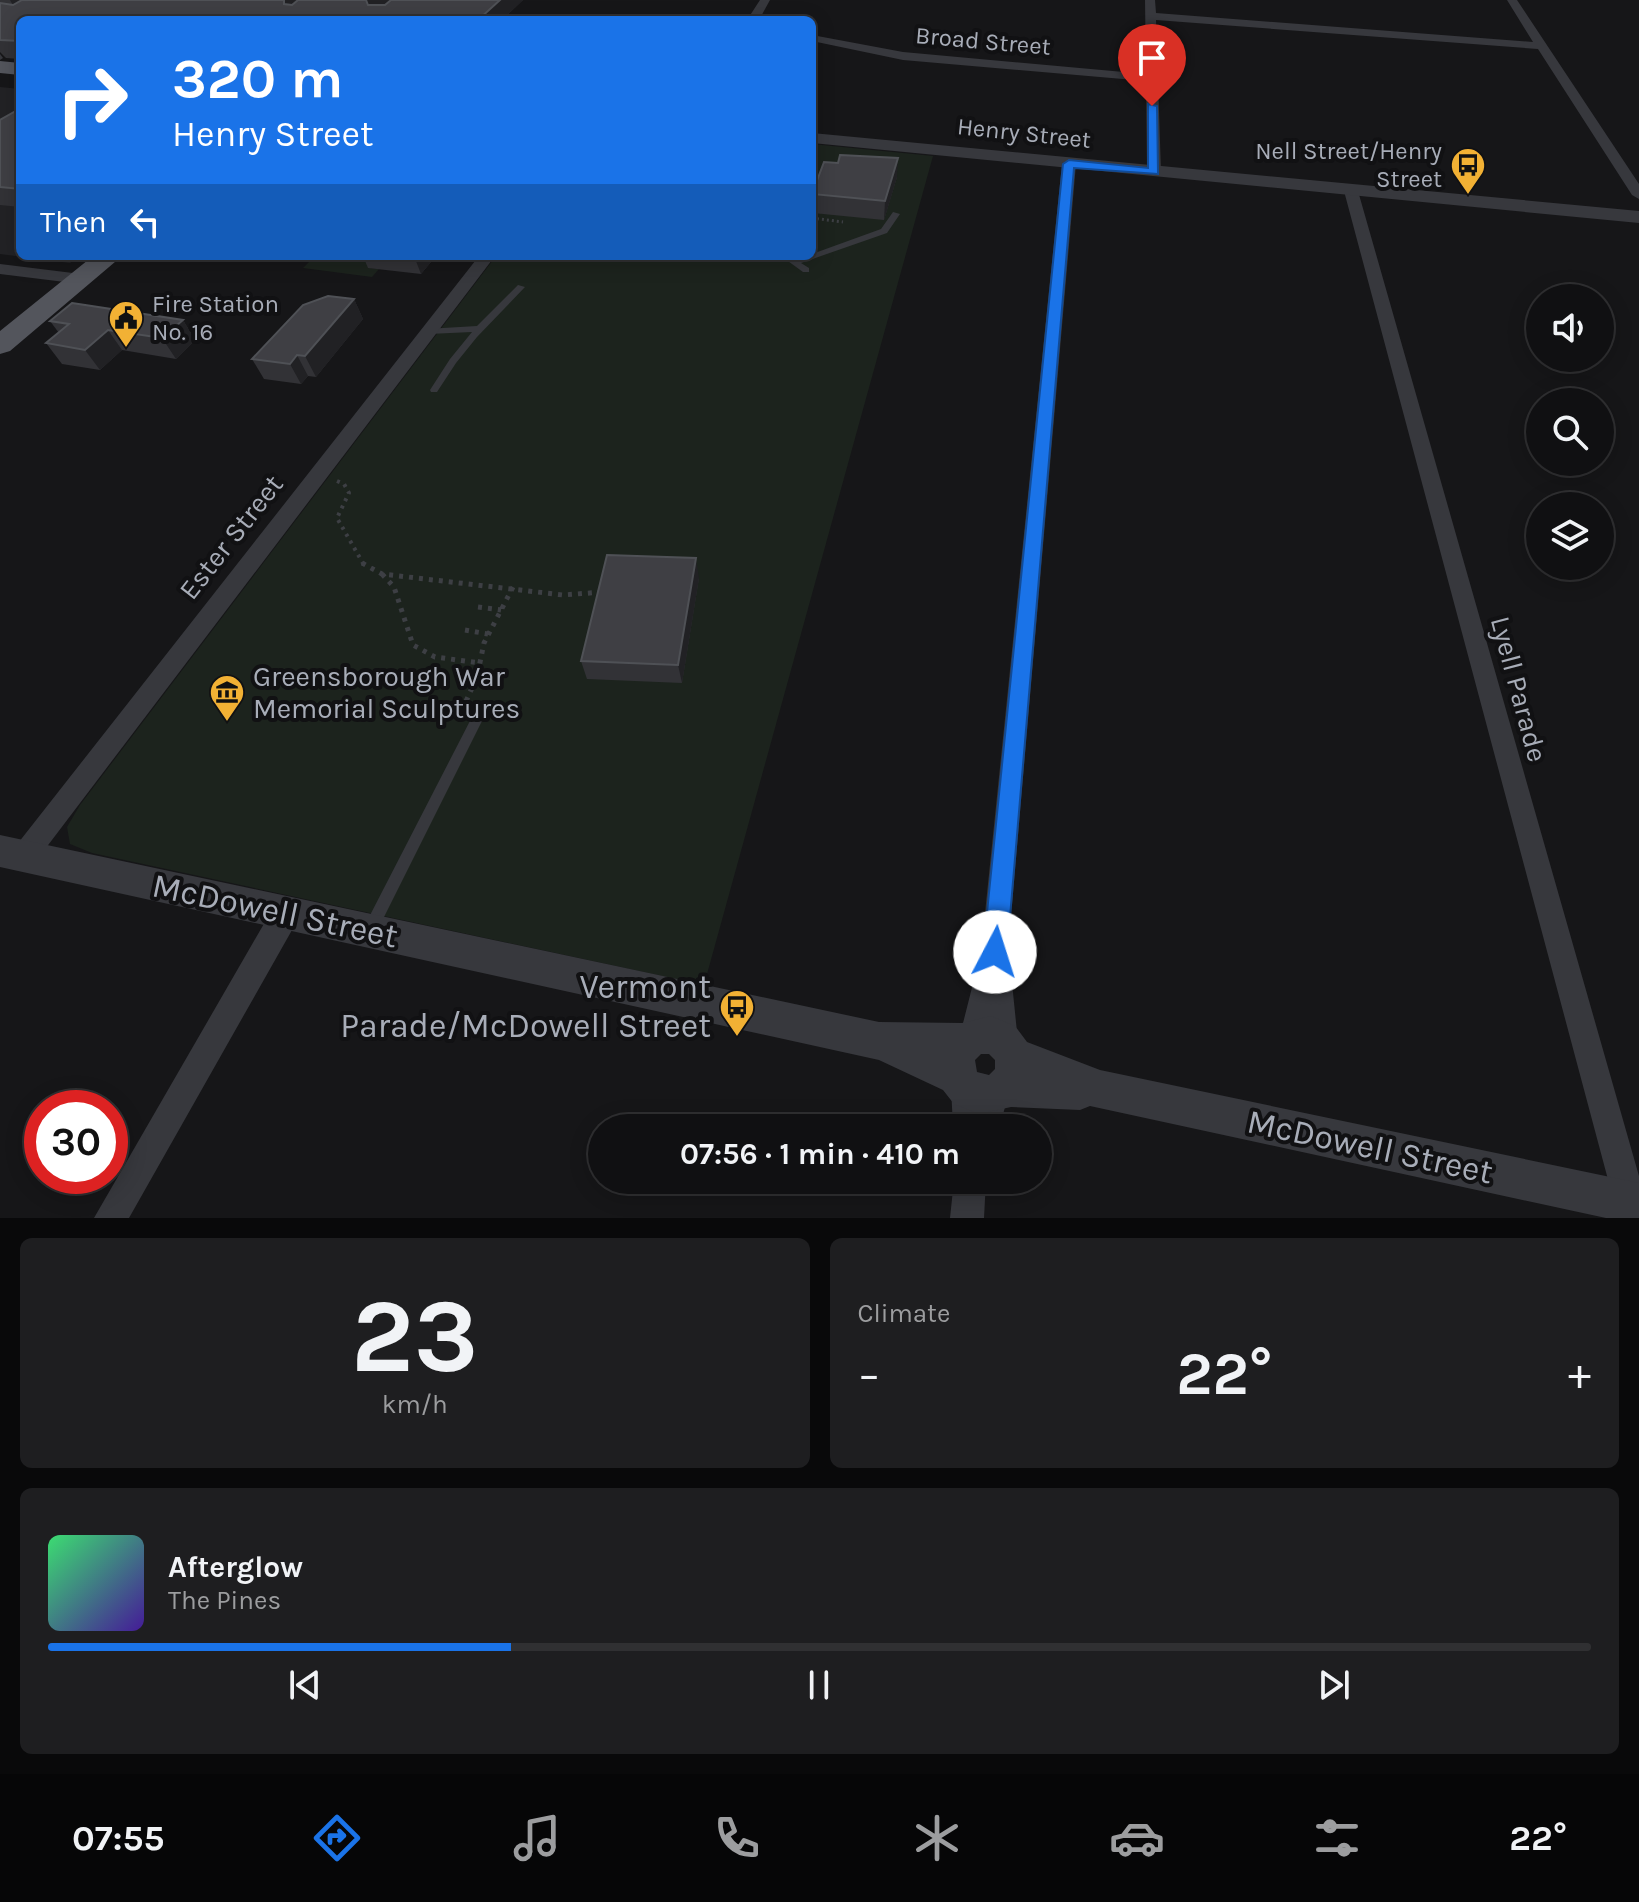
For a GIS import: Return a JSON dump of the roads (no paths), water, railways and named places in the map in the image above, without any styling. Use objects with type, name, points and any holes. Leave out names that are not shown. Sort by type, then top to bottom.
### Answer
[{"type":"main road","points":[[0,345],[104,260]]},
{"type":"street","points":[[1150,0],[1154,172]]},
{"type":"street","points":[[1512,0],[1636,191],[1639,206]]},
{"type":"street","points":[[1151,16],[1542,46]]},
{"type":"street","name":"Broad Street","points":[[816,39],[903,56],[1152,78]]},
{"type":"street","name":"Henry Street","points":[[816,139],[887,150],[1565,211],[1638,223]]},
{"type":"street","points":[[973,1114],[985,1072],[1069,164]]},
{"type":"street","name":"Lyell Parade","points":[[1351,191],[1635,1203]]},
{"type":"street","name":"Ester Street","points":[[12,853],[317,475],[484,260]]},
{"type":"street","points":[[0,269],[81,279]]},
{"type":"street","name":"McDowell Street","points":[[12,853],[879,1041],[985,1072],[1100,1090],[1635,1203]]},
{"type":"street","points":[[111,1218],[286,913]]},
{"type":"street","points":[[967,1218],[969,1194]]},
{"type":"lane","points":[[816,255],[884,231],[896,214]]},
{"type":"lane","points":[[792,260],[806,270]]},
{"type":"lane","points":[[796,262],[802,260]]},
{"type":"lane","points":[[434,390],[452,358],[521,287]]},
{"type":"lane","points":[[429,331],[477,329]]},
{"type":"lane","points":[[368,932],[476,721]]},
{"type":"place","name":"Nell Street/Henry Street","points":[[1468,196]]},
{"type":"place","name":"Fire Station No. 16","points":[[126,349]]},
{"type":"place","name":"Greensborough War Memorial Sculptures","points":[[227,723]]},
{"type":"place","name":"Vermont Parade/McDowell Street","points":[[737,1038]]}]
